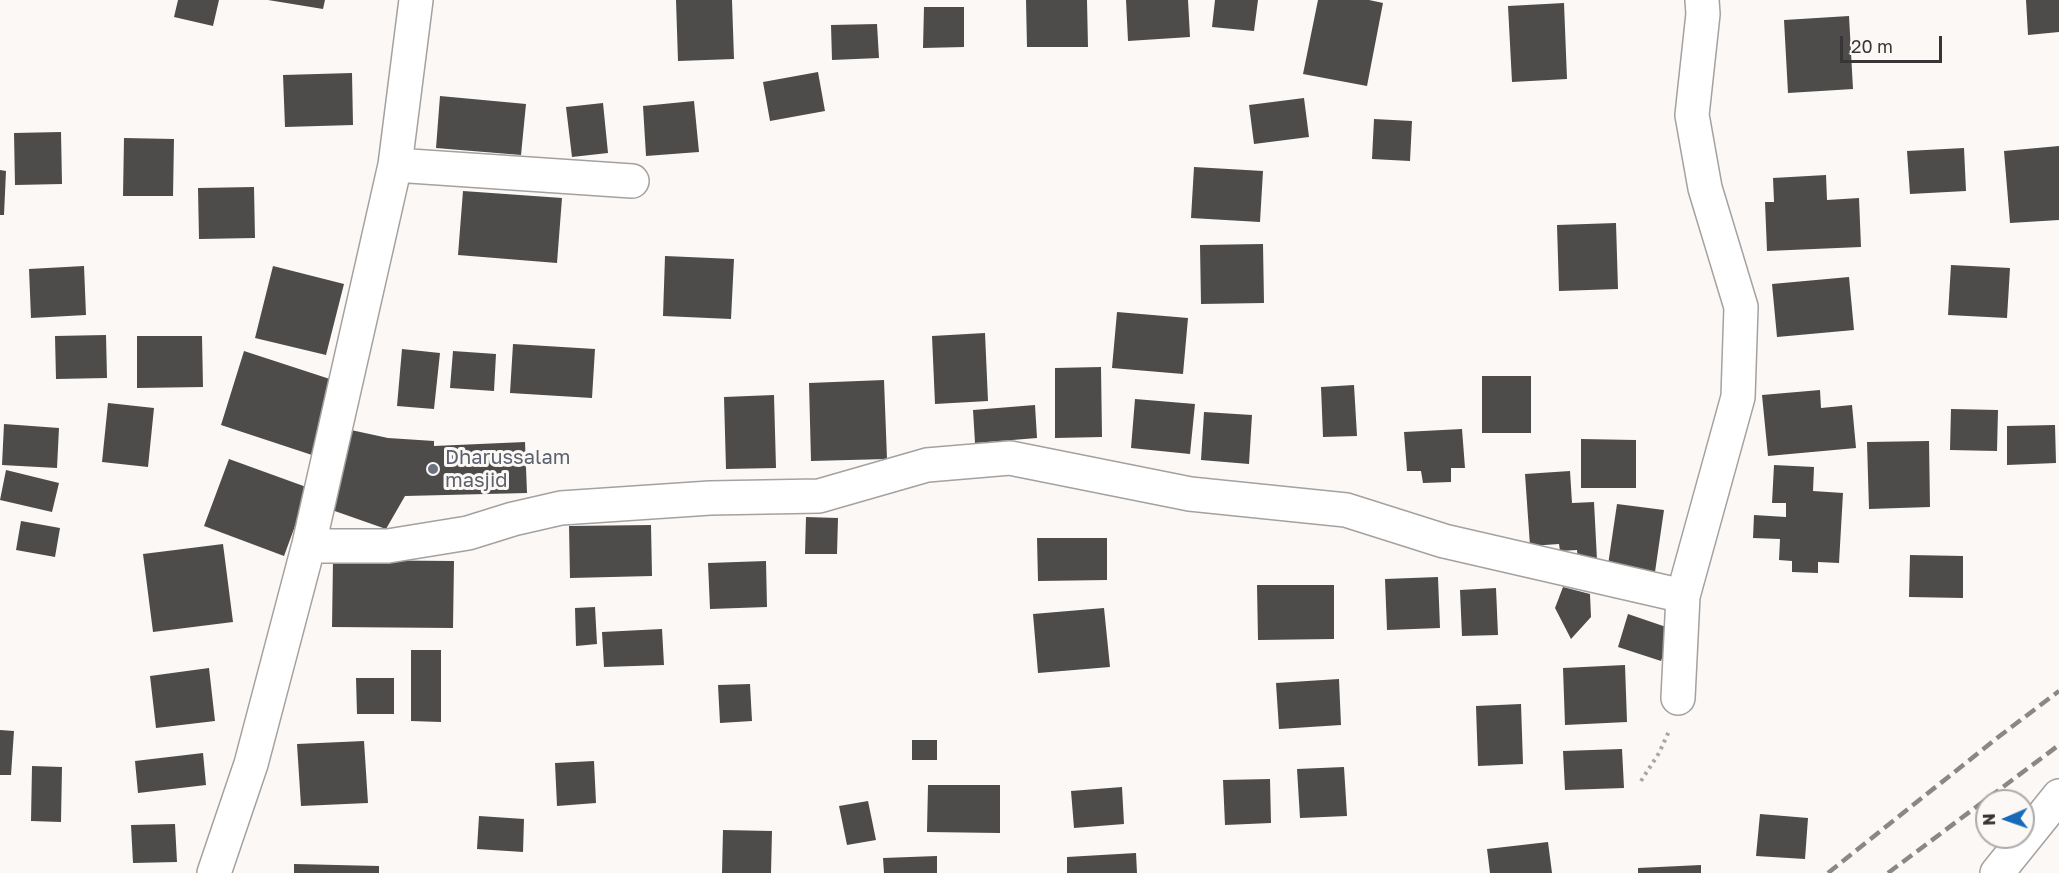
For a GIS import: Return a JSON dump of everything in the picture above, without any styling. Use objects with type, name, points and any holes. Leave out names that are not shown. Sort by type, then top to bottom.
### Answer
[{"type":"street","points":[[214,873],[250,764],[309,544],[395,165],[416,0]]},
{"type":"street","points":[[1678,698],[1683,596],[1738,397],[1741,318],[1741,307],[1705,188],[1692,115],[1703,14],[1702,0]]},
{"type":"street","points":[[395,165],[632,181]]},
{"type":"street","points":[[309,544],[388,546],[468,533],[513,519],[561,508],[710,498],[819,496],[927,465],[1010,458],[1191,494],[1346,510],[1444,541],[1683,596]]},
{"type":"street","points":[[1997,873],[2059,796]]},
{"type":"path","points":[[1641,781],[1659,753],[1670,729],[1678,698]]},
{"type":"building","points":[[178,0],[219,0],[213,26],[174,17]]},
{"type":"building","points":[[268,0],[325,0],[323,9]]},
{"type":"building","points":[[676,0],[732,0],[734,59],[678,61]]},
{"type":"building","points":[[1026,0],[1087,0],[1088,47],[1027,47]]},
{"type":"building","points":[[1126,0],[1188,0],[1190,37],[1128,41]]},
{"type":"building","points":[[1215,0],[1258,0],[1254,31],[1212,27]]},
{"type":"building","points":[[1318,0],[1369,0],[1383,3],[1367,86],[1303,74]]},
{"type":"building","points":[[2026,0],[2059,0],[2059,32],[2028,35]]},
{"type":"building","points":[[1564,3],[1567,79],[1512,82],[1508,6]]},
{"type":"building","points":[[924,7],[964,7],[964,47],[923,48]]},
{"type":"building","points":[[1849,16],[1853,89],[1788,93],[1784,20]]},
{"type":"building","points":[[877,24],[879,58],[832,60],[831,25]]},
{"type":"building","points":[[818,72],[825,111],[770,121],[763,82]]},
{"type":"building","points":[[352,73],[353,125],[285,127],[283,75]]},
{"type":"building","points":[[440,96],[526,104],[521,155],[436,148]]},
{"type":"building","points":[[1304,98],[1309,137],[1254,144],[1249,105]]},
{"type":"building","points":[[694,101],[699,152],[646,156],[643,106]]},
{"type":"building","points":[[603,103],[608,153],[572,157],[566,107]]},
{"type":"building","points":[[1374,119],[1412,121],[1410,161],[1372,159]]},
{"type":"building","points":[[61,132],[62,184],[15,185],[14,133]]},
{"type":"building","points":[[124,138],[174,139],[173,196],[123,196]]},
{"type":"building","points":[[2059,146],[2059,220],[2010,223],[2004,151]]},
{"type":"building","points":[[1964,148],[1966,191],[1910,194],[1907,151]]},
{"type":"building","points":[[1194,167],[1263,171],[1260,222],[1191,218]]},
{"type":"building","points":[[0,170],[6,171],[4,215],[0,215]]},
{"type":"building","points":[[1826,175],[1827,200],[1859,198],[1861,247],[1767,251],[1765,202],[1774,202],[1773,178]]},
{"type":"building","points":[[254,187],[255,238],[199,239],[198,188]]},
{"type":"building","points":[[463,191],[562,198],[557,263],[458,255]]},
{"type":"building","points":[[1616,223],[1618,289],[1559,291],[1557,225]]},
{"type":"building","points":[[1263,244],[1264,303],[1201,304],[1200,245]]},
{"type":"building","points":[[665,256],[734,259],[731,319],[663,316]]},
{"type":"building","points":[[1951,265],[2010,268],[2007,318],[1948,315]]},
{"type":"building","points":[[84,266],[86,315],[31,318],[29,269]]},
{"type":"building","points":[[273,266],[344,284],[326,355],[255,338]]},
{"type":"building","points":[[1849,277],[1854,330],[1777,337],[1772,284]]},
{"type":"building","points":[[1117,312],[1188,318],[1183,374],[1112,368]]},
{"type":"building","points":[[985,333],[988,401],[935,404],[932,336]]},
{"type":"building","points":[[106,335],[107,378],[56,379],[55,336]]},
{"type":"building","points":[[137,336],[202,336],[203,387],[137,388]]},
{"type":"building","points":[[513,344],[595,349],[592,398],[510,393]]},
{"type":"building","points":[[402,349],[440,353],[434,409],[397,406]]},
{"type":"building","points":[[244,351],[339,382],[315,456],[221,425]]},
{"type":"building","points":[[453,351],[496,354],[494,391],[450,388]]},
{"type":"building","points":[[1101,367],[1102,437],[1055,438],[1055,368]]},
{"type":"building","points":[[1482,376],[1531,376],[1531,433],[1482,433]]},
{"type":"building","points":[[884,380],[887,459],[811,461],[809,383]]},
{"type":"building","points":[[1354,385],[1357,436],[1323,437],[1321,387]]},
{"type":"building","points":[[1820,390],[1821,408],[1852,405],[1856,448],[1768,456],[1762,395]]},
{"type":"building","points":[[774,395],[776,468],[726,469],[724,397]]},
{"type":"building","points":[[1135,399],[1195,404],[1190,454],[1131,448]]},
{"type":"building","points":[[108,403],[154,408],[148,467],[102,462]]},
{"type":"building","points":[[1035,405],[1037,438],[975,443],[973,410]]},
{"type":"building","points":[[1951,409],[1998,410],[1997,451],[1950,450]]},
{"type":"building","points":[[1204,412],[1252,415],[1249,464],[1201,460]]},
{"type":"building","points":[[4,424],[59,428],[57,468],[2,465]]},
{"type":"building","points":[[2055,425],[2056,463],[2007,465],[2007,426]]},
{"type":"building","points":[[1462,429],[1465,468],[1451,468],[1451,482],[1423,483],[1421,471],[1407,471],[1404,432]]},
{"type":"building","name":"Dharussalam masjid","points":[[351,430],[388,438],[434,441],[434,446],[525,442],[527,493],[405,496],[386,529],[329,509]]},
{"type":"building","points":[[1581,439],[1636,440],[1636,488],[1581,488]]},
{"type":"building","points":[[1929,441],[1930,507],[1869,509],[1867,442]]},
{"type":"building","points":[[229,459],[309,488],[284,556],[204,526]]},
{"type":"building","points":[[1774,465],[1814,467],[1813,491],[1843,493],[1839,563],[1818,562],[1818,573],[1792,572],[1792,561],[1779,560],[1780,539],[1753,538],[1754,515],[1786,517],[1786,503],[1772,503]]},
{"type":"building","points":[[6,470],[59,483],[52,512],[0,500]]},
{"type":"building","points":[[1570,471],[1572,503],[1594,502],[1597,560],[1578,561],[1577,550],[1560,551],[1559,544],[1530,546],[1525,474]]},
{"type":"building","points":[[1617,504],[1664,510],[1655,572],[1608,565]]},
{"type":"building","points":[[806,517],[838,518],[837,554],[805,554]]},
{"type":"building","points":[[21,521],[60,528],[55,557],[16,550]]},
{"type":"building","points":[[651,525],[652,576],[570,578],[569,526]]},
{"type":"building","points":[[1037,538],[1107,538],[1107,580],[1038,581]]},
{"type":"building","points":[[223,544],[233,622],[153,632],[143,554]]},
{"type":"building","points":[[1910,555],[1963,556],[1963,598],[1909,597]]},
{"type":"building","points":[[333,560],[454,561],[453,628],[332,627]]},
{"type":"building","points":[[766,561],[767,607],[710,609],[708,563]]},
{"type":"building","points":[[1438,577],[1440,628],[1387,630],[1385,579]]},
{"type":"building","points":[[1257,585],[1334,585],[1334,639],[1258,640]]},
{"type":"building","points":[[1563,587],[1590,594],[1591,617],[1571,639],[1555,608]]},
{"type":"building","points":[[1496,588],[1498,635],[1462,636],[1460,590]]},
{"type":"building","points":[[595,607],[597,644],[576,646],[575,608]]},
{"type":"building","points":[[1104,608],[1110,667],[1038,673],[1033,614]]},
{"type":"building","points":[[1628,614],[1672,629],[1661,661],[1618,647]]},
{"type":"building","points":[[662,629],[664,665],[604,667],[602,632]]},
{"type":"building","points":[[411,650],[441,650],[441,722],[411,721]]},
{"type":"building","points":[[1625,665],[1627,722],[1565,725],[1563,668]]},
{"type":"building","points":[[209,668],[215,721],[156,728],[150,676]]},
{"type":"building","points":[[356,678],[394,678],[394,714],[357,714]]},
{"type":"building","points":[[1339,679],[1341,725],[1279,729],[1276,683]]},
{"type":"building","points":[[750,684],[752,721],[720,723],[718,685]]},
{"type":"building","points":[[1521,704],[1523,764],[1478,766],[1476,706]]},
{"type":"building","points":[[0,730],[14,731],[11,775],[0,775]]},
{"type":"building","points":[[912,740],[937,740],[937,760],[912,760]]},
{"type":"building","points":[[364,741],[368,803],[301,806],[297,744]]},
{"type":"building","points":[[1622,749],[1624,788],[1565,790],[1563,751]]},
{"type":"building","points":[[203,753],[206,785],[138,793],[135,761]]},
{"type":"building","points":[[594,761],[596,803],[557,806],[555,763]]},
{"type":"building","points":[[32,766],[62,767],[61,822],[31,821]]},
{"type":"building","points":[[1344,767],[1347,816],[1300,818],[1297,769]]},
{"type":"building","points":[[1270,779],[1271,823],[1225,825],[1223,780]]},
{"type":"building","points":[[928,785],[1000,785],[1000,833],[927,832]]},
{"type":"building","points":[[1122,787],[1124,824],[1074,828],[1071,791]]},
{"type":"building","points":[[868,801],[876,840],[847,845],[839,806]]},
{"type":"building","points":[[1760,814],[1808,818],[1805,859],[1756,856]]},
{"type":"building","points":[[479,816],[524,819],[523,852],[477,849]]},
{"type":"building","points":[[175,824],[177,862],[133,863],[131,825]]},
{"type":"building","points":[[723,830],[772,831],[771,873],[722,873]]},
{"type":"building","points":[[1548,842],[1552,873],[1490,873],[1487,849]]},
{"type":"building","points":[[1136,853],[1137,873],[1067,873],[1067,857]]},
{"type":"building","points":[[937,856],[937,873],[884,873],[883,858]]},
{"type":"building","points":[[294,864],[379,866],[379,873],[294,873]]},
{"type":"building","points":[[1701,865],[1701,873],[1638,873],[1638,868]]},
{"type":"railway","points":[[1828,873],[2059,691]]},
{"type":"railway","points":[[1888,873],[2059,745]]},
{"type":"place","name":"Dharussalam masjid","points":[[433,469]]}]
